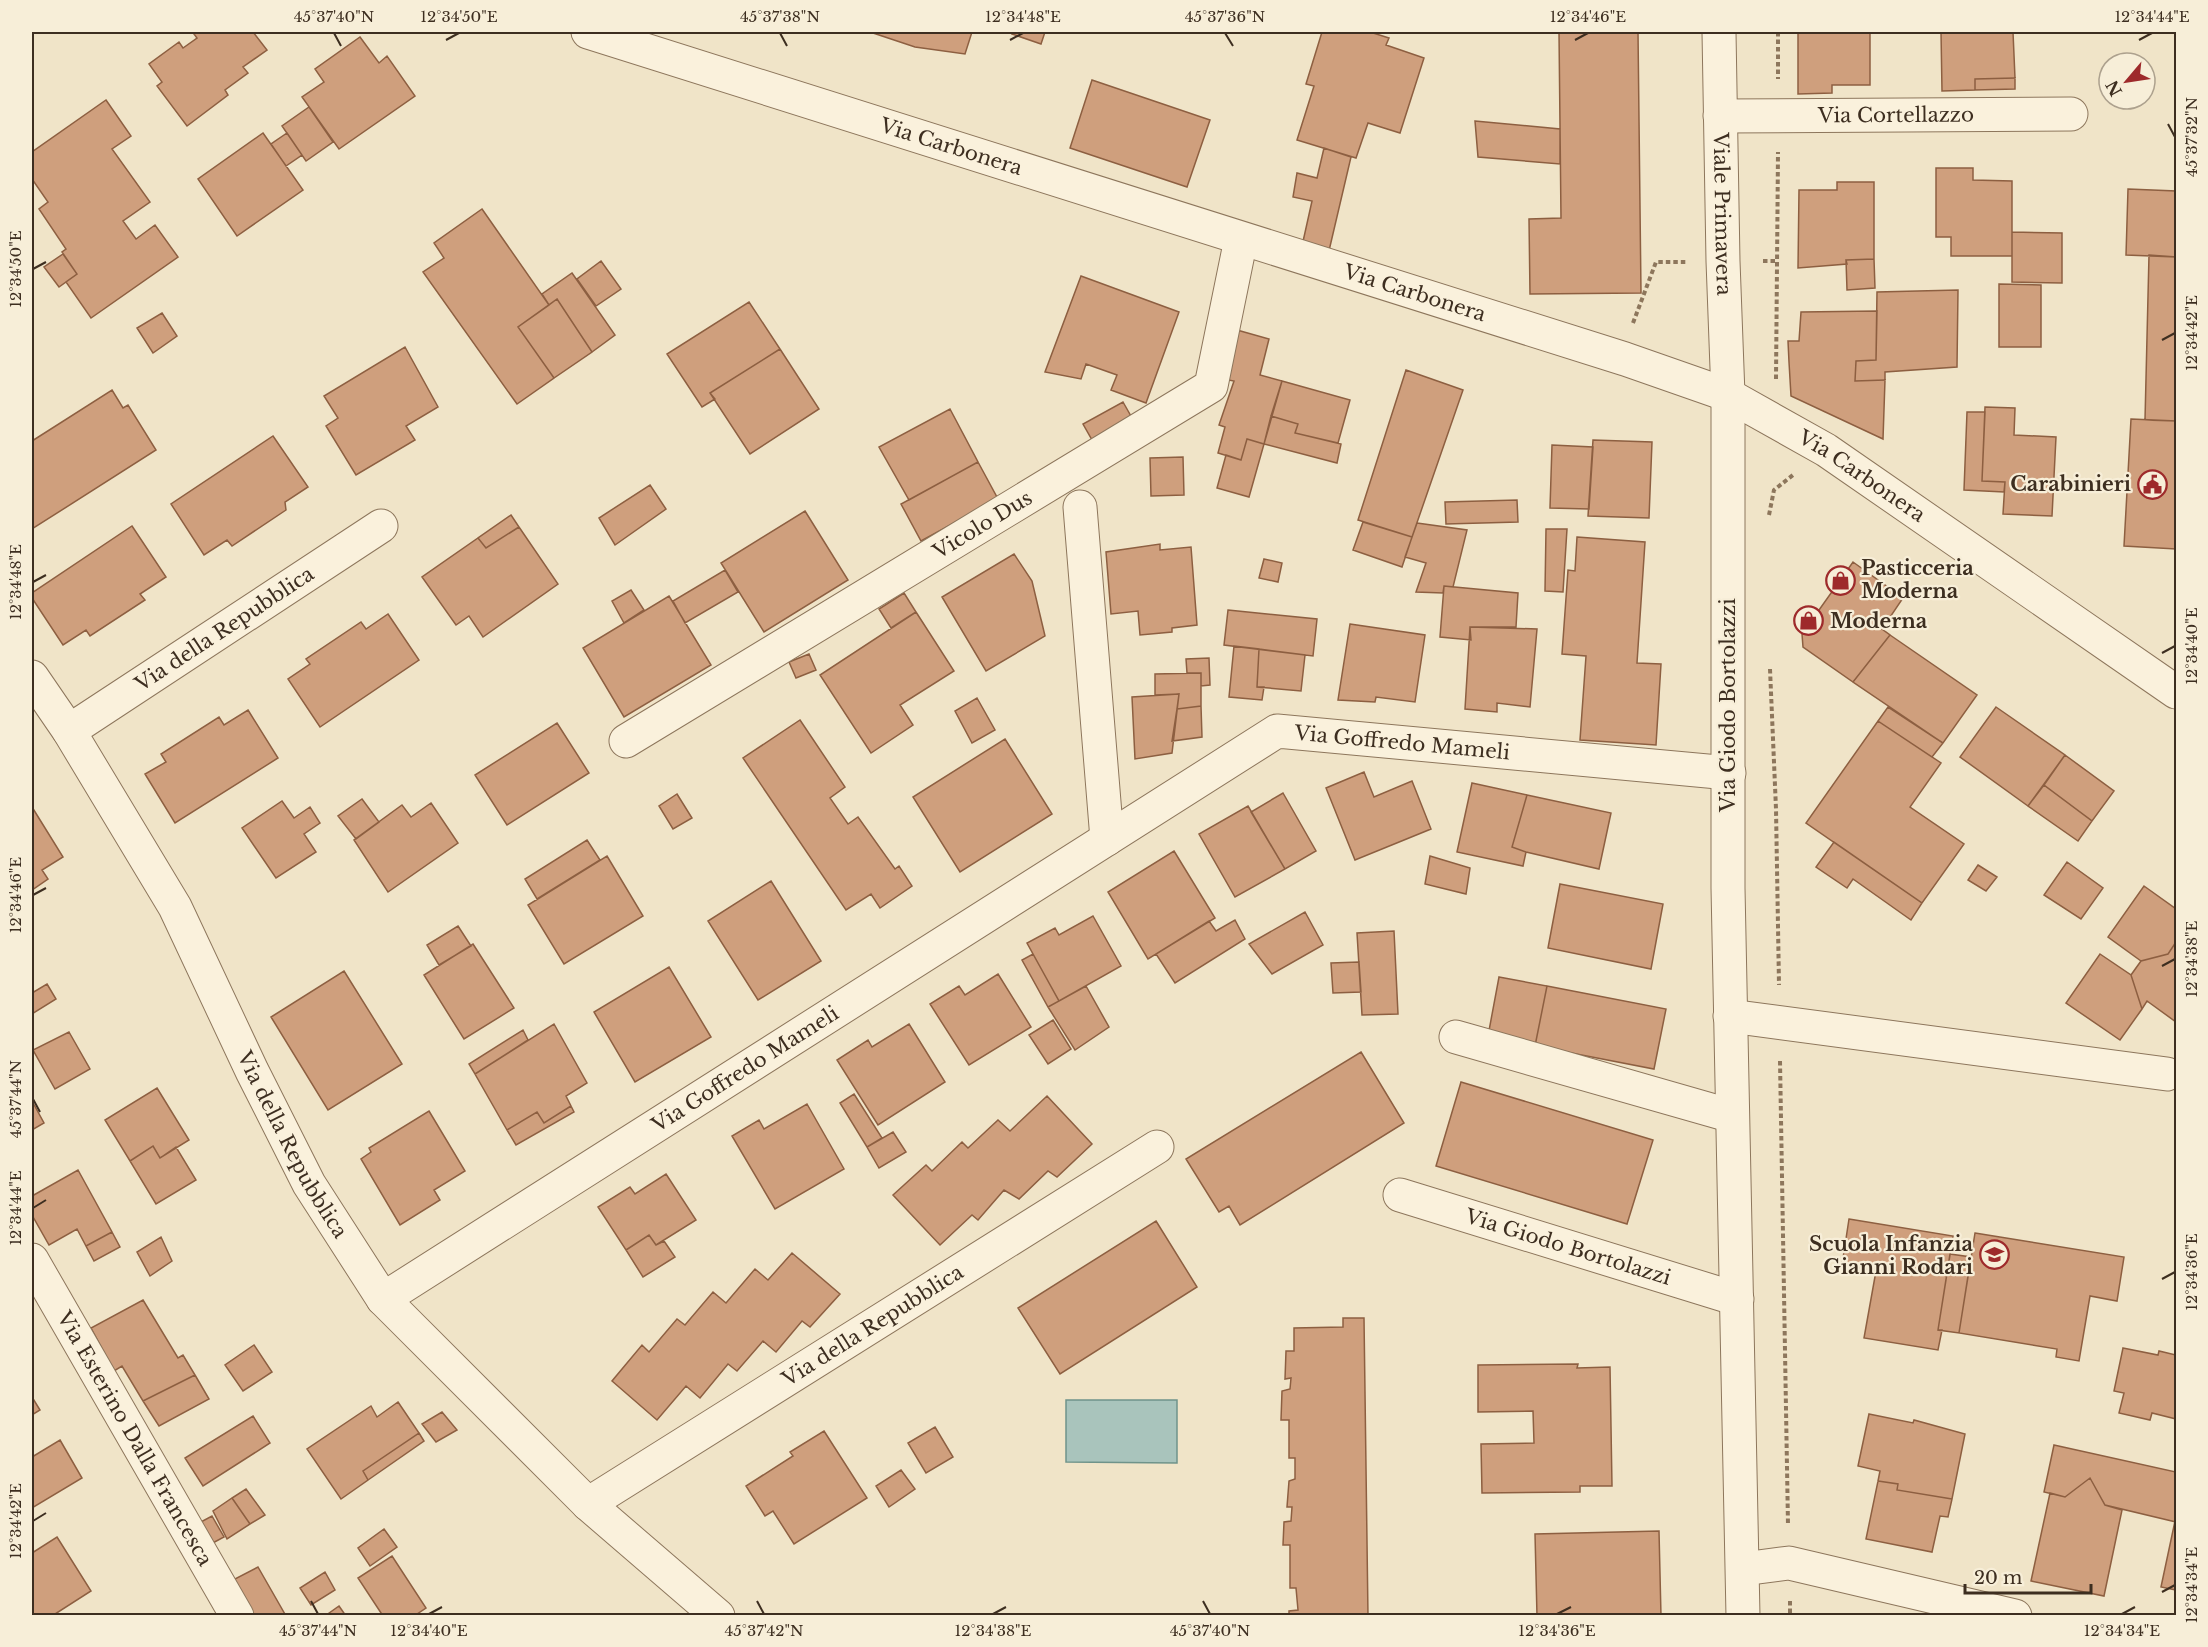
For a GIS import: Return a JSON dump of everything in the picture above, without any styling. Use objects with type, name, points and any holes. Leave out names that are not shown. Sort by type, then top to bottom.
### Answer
[{"type":"street","name":"Via Carbonera","points":[[588,32],[1625,359],[1728,395],[1826,450],[2176,692]]},
{"type":"street","name":"Viale Primavera","points":[[1719,32],[1728,395]]},
{"type":"street","name":"Via Cortellazzo","points":[[1720,116],[2071,114]]},
{"type":"street","name":"Vicolo Dus","points":[[626,741],[1211,386],[1241,239]]},
{"type":"street","name":"Via Giodo Bortolazzi","points":[[1728,395],[1728,888],[1743,1616]]},
{"type":"street","points":[[1080,507],[1107,839]]},
{"type":"street","name":"Via della Repubblica","points":[[69,731],[381,526]]},
{"type":"street","name":"Via della Repubblica","points":[[32,677],[69,731],[175,907],[252,1071],[309,1184],[383,1299],[588,1504],[718,1616]]},
{"type":"street","name":"Via Goffredo Mameli","points":[[383,1299],[1277,731],[1729,773]]},
{"type":"street","points":[[1730,1016],[2167,1074]]},
{"type":"street","points":[[1456,1037],[1732,1116]]},
{"type":"street","name":"Via della Repubblica","points":[[588,1504],[1157,1147]]},
{"type":"street","name":"Via Giodo Bortolazzi","points":[[1400,1195],[1737,1299]]},
{"type":"street","name":"Via Esterino Dalla Francesca","points":[[32,1260],[237,1616]]},
{"type":"street","points":[[1743,1569],[1789,1563],[2015,1616]]},
{"type":"path","points":[[1776,383],[1778,32]]},
{"type":"path","points":[[1625,359],[1635,317],[1656,262],[1777,261]]},
{"type":"path","points":[[1768,519],[1774,490],[1818,461],[1826,450]]},
{"type":"path","points":[[1770,667],[1776,809],[1790,1616]]},
{"type":"water","points":[[1066,1400],[1177,1400],[1177,1463],[1066,1462]]},
{"type":"building","points":[[198,32],[253,32],[267,50],[243,67],[248,73],[225,90],[228,95],[187,126],[157,86],[162,82],[149,64],[179,42],[183,48],[197,38],[194,34]]},
{"type":"building","points":[[870,32],[972,32],[965,54],[915,47]]},
{"type":"building","points":[[1013,32],[1045,32],[1041,44],[1012,34]]},
{"type":"building","points":[[1322,32],[1370,32],[1389,38],[1386,45],[1424,58],[1400,133],[1368,123],[1356,158],[1297,140],[1314,86],[1306,84]]},
{"type":"building","points":[[1559,32],[1638,32],[1641,293],[1530,294],[1529,219],[1561,218]]},
{"type":"building","points":[[1798,32],[1870,32],[1870,85],[1832,85],[1832,93],[1798,94]]},
{"type":"building","points":[[1941,32],[2013,32],[2015,78],[1975,79],[1975,90],[1942,91]]},
{"type":"building","points":[[360,37],[379,63],[387,56],[415,96],[339,149],[302,97],[324,82],[315,69]]},
{"type":"building","points":[[2015,78],[2015,89],[1975,90],[1975,79]]},
{"type":"building","points":[[1092,80],[1210,120],[1187,187],[1070,148]]},
{"type":"building","points":[[106,100],[131,136],[112,149],[150,202],[123,221],[136,239],[155,225],[178,257],[91,318],[66,282],[77,274],[62,252],[66,249],[39,209],[48,202],[32,179],[32,152]]},
{"type":"building","points":[[309,107],[333,142],[306,161],[282,126]]},
{"type":"building","points":[[1475,121],[1560,129],[1560,164],[1478,157]]},
{"type":"building","points":[[263,133],[303,190],[237,236],[198,179]]},
{"type":"building","points":[[287,133],[302,155],[286,166],[271,144]]},
{"type":"building","points":[[1324,148],[1351,157],[1328,255],[1302,246],[1312,201],[1293,197],[1297,173],[1317,178]]},
{"type":"building","points":[[1936,168],[1973,168],[1973,180],[2012,181],[2012,256],[1951,256],[1951,237],[1936,237]]},
{"type":"building","points":[[1837,182],[1874,182],[1874,259],[1846,260],[1847,264],[1798,268],[1799,190],[1837,190]]},
{"type":"building","points":[[2128,189],[2176,191],[2176,257],[2126,255]]},
{"type":"building","points":[[482,209],[549,305],[518,327],[554,378],[517,404],[423,272],[444,258],[434,243]]},
{"type":"building","points":[[2012,232],[2062,233],[2062,283],[2012,282]]},
{"type":"building","points":[[63,254],[77,274],[59,287],[44,267]]},
{"type":"building","points":[[2149,255],[2176,257],[2176,421],[2145,420]]},
{"type":"building","points":[[1874,259],[1875,288],[1847,290],[1846,260]]},
{"type":"building","points":[[601,261],[621,289],[596,306],[577,279]]},
{"type":"building","points":[[572,273],[615,335],[592,352],[557,299],[549,305],[542,294]]},
{"type":"building","points":[[1081,276],[1179,312],[1146,403],[1111,390],[1117,375],[1086,364],[1081,379],[1045,372]]},
{"type":"building","points":[[1999,284],[2041,285],[2041,347],[1999,347]]},
{"type":"building","points":[[1958,290],[1957,367],[1885,372],[1885,380],[1855,381],[1856,361],[1876,360],[1877,292]]},
{"type":"building","points":[[557,299],[592,352],[554,378],[518,327]]},
{"type":"building","points":[[749,302],[780,349],[710,393],[715,399],[702,407],[667,354]]},
{"type":"building","points":[[1877,311],[1876,360],[1856,361],[1855,381],[1885,380],[1883,439],[1791,396],[1788,341],[1799,341],[1801,312]]},
{"type":"building","points":[[162,313],[177,336],[153,353],[137,328]]},
{"type":"building","points":[[1237,330],[1269,339],[1260,375],[1282,381],[1264,444],[1247,439],[1241,460],[1218,453],[1225,427],[1219,425],[1234,381],[1223,379]]},
{"type":"building","points":[[405,347],[438,407],[406,426],[415,440],[356,475],[326,426],[338,418],[324,396]]},
{"type":"building","points":[[780,349],[819,409],[750,454],[710,393]]},
{"type":"building","points":[[1406,370],[1463,390],[1412,537],[1358,520]]},
{"type":"building","points":[[1282,381],[1350,400],[1338,443],[1295,433],[1298,424],[1271,416]]},
{"type":"building","points":[[112,390],[123,408],[128,405],[156,450],[32,529],[32,441]]},
{"type":"building","points":[[1123,402],[1136,425],[1096,447],[1083,424]]},
{"type":"building","points":[[1985,407],[2015,408],[2014,435],[2056,437],[2052,516],[2003,514],[2005,482],[1982,481]]},
{"type":"building","points":[[950,409],[978,462],[909,500],[879,447]]},
{"type":"building","points":[[1967,412],[1985,412],[1982,481],[2005,482],[2004,492],[1964,490]]},
{"type":"building","points":[[1271,416],[1298,424],[1295,433],[1341,444],[1337,463],[1264,444]]},
{"type":"building","name":"Carabinieri","points":[[2131,419],[2176,421],[2176,549],[2124,546]]},
{"type":"building","points":[[273,436],[308,487],[285,502],[286,510],[232,546],[227,540],[204,555],[171,504]]},
{"type":"building","points":[[1247,439],[1264,444],[1249,497],[1217,488],[1226,455],[1241,460]]},
{"type":"building","points":[[1593,440],[1652,442],[1649,518],[1588,516]]},
{"type":"building","points":[[1552,445],[1593,447],[1589,509],[1550,508]]},
{"type":"building","points":[[1183,457],[1184,495],[1151,496],[1150,458]]},
{"type":"building","points":[[978,462],[998,499],[921,541],[901,504]]},
{"type":"building","points":[[650,485],[666,509],[615,545],[599,518]]},
{"type":"building","points":[[1517,500],[1518,522],[1446,524],[1445,502]]},
{"type":"building","points":[[805,511],[848,580],[764,632],[721,563]]},
{"type":"building","points":[[511,515],[519,527],[486,548],[478,538]]},
{"type":"building","points":[[1363,522],[1412,537],[1402,567],[1353,550]]},
{"type":"building","points":[[1417,523],[1467,530],[1453,587],[1444,586],[1443,593],[1416,592],[1426,563],[1405,557]]},
{"type":"building","points":[[132,526],[166,577],[140,594],[145,600],[90,636],[86,630],[63,645],[32,598],[32,593]]},
{"type":"building","points":[[519,527],[558,584],[483,637],[469,616],[456,625],[422,577],[478,538],[486,548]]},
{"type":"building","points":[[1546,529],[1567,529],[1563,592],[1545,591]]},
{"type":"building","points":[[1577,537],[1645,542],[1637,663],[1661,664],[1656,745],[1580,740],[1586,656],[1562,654],[1568,570],[1575,571]]},
{"type":"building","points":[[1160,544],[1160,550],[1191,547],[1197,625],[1172,628],[1172,632],[1140,635],[1138,611],[1111,614],[1106,552]]},
{"type":"building","points":[[1014,554],[1032,581],[1045,636],[986,671],[942,597]]},
{"type":"building","points":[[1264,559],[1282,563],[1278,582],[1259,578]]},
{"type":"building","points":[[1853,562],[1903,598],[1882,629],[1890,635],[1853,682],[1803,647],[1802,634]]},
{"type":"building","points":[[725,570],[738,592],[685,623],[673,601]]},
{"type":"building","points":[[1444,586],[1518,593],[1516,627],[1470,627],[1471,640],[1440,637]]},
{"type":"building","points":[[631,590],[644,610],[624,623],[612,601]]},
{"type":"building","points":[[904,593],[916,612],[891,628],[879,609]]},
{"type":"building","points":[[669,596],[711,665],[624,717],[583,648]]},
{"type":"building","points":[[1228,610],[1317,619],[1313,656],[1224,645]]},
{"type":"building","points":[[916,612],[954,671],[900,705],[913,725],[871,753],[820,675]]},
{"type":"building","points":[[388,614],[419,660],[320,727],[288,679],[310,664],[306,659],[361,622],[366,629]]},
{"type":"building","points":[[1350,624],[1425,635],[1415,702],[1376,697],[1375,702],[1338,700]]},
{"type":"building","points":[[1470,627],[1537,629],[1530,707],[1497,703],[1497,712],[1465,709]]},
{"type":"building","points":[[1890,635],[1977,695],[1943,743],[1853,682]]},
{"type":"building","points":[[1234,646],[1259,649],[1257,687],[1264,687],[1262,700],[1229,697]]},
{"type":"building","points":[[1259,649],[1305,655],[1301,691],[1257,687]]},
{"type":"building","points":[[809,654],[816,670],[796,678],[789,662]]},
{"type":"building","points":[[1209,658],[1210,685],[1201,686],[1201,673],[1187,673],[1186,659]]},
{"type":"building","points":[[1201,673],[1201,706],[1177,709],[1179,694],[1155,695],[1155,674]]},
{"type":"building","points":[[1179,694],[1172,753],[1135,759],[1132,697]]},
{"type":"building","points":[[977,698],[995,730],[972,743],[955,711]]},
{"type":"building","points":[[1201,706],[1202,737],[1172,741],[1177,709]]},
{"type":"building","points":[[1888,707],[1943,743],[1932,757],[1878,721]]},
{"type":"building","points":[[1996,707],[2065,755],[2028,806],[1960,757]]},
{"type":"building","points":[[248,710],[278,758],[175,823],[145,774],[166,762],[161,754],[219,717],[224,725]]},
{"type":"building","points":[[800,720],[845,787],[830,798],[848,824],[858,817],[895,869],[899,866],[912,886],[880,908],[871,894],[846,910],[743,758]]},
{"type":"building","points":[[1878,721],[1941,763],[1910,807],[1964,844],[1922,903],[1806,823]]},
{"type":"building","points":[[557,723],[589,773],[507,825],[475,775]]},
{"type":"building","points":[[1005,739],[1052,814],[960,872],[913,797]]},
{"type":"building","points":[[2065,755],[2114,791],[2092,821],[2044,785]]},
{"type":"building","points":[[1364,772],[1374,797],[1412,781],[1431,829],[1355,860],[1326,788]]},
{"type":"building","points":[[1472,783],[1527,795],[1512,847],[1526,852],[1523,866],[1457,852]]},
{"type":"building","points":[[2044,785],[2092,821],[2078,841],[2028,806]]},
{"type":"building","points":[[1283,793],[1316,851],[1285,869],[1251,812]]},
{"type":"building","points":[[677,794],[692,818],[673,829],[659,806]]},
{"type":"building","points":[[1527,795],[1611,813],[1599,869],[1512,847]]},
{"type":"building","points":[[362,799],[379,822],[356,839],[338,816]]},
{"type":"building","points":[[282,801],[294,818],[310,807],[320,823],[304,834],[316,852],[276,878],[242,828]]},
{"type":"building","points":[[431,803],[458,843],[388,892],[354,840],[402,805],[411,817]]},
{"type":"building","points":[[1248,806],[1285,869],[1235,897],[1199,834]]},
{"type":"building","points":[[32,807],[63,857],[42,870],[48,879],[32,890]]},
{"type":"building","points":[[587,840],[600,860],[537,899],[525,879]]},
{"type":"building","points":[[1834,842],[1922,903],[1911,920],[1853,879],[1847,888],[1816,867]]},
{"type":"building","points":[[1174,851],[1215,918],[1148,959],[1108,892]]},
{"type":"building","points":[[607,856],[643,916],[564,964],[528,905]]},
{"type":"building","points":[[1430,856],[1470,868],[1466,894],[1425,884]]},
{"type":"building","points":[[2067,862],[2103,888],[2081,919],[2044,895]]},
{"type":"building","points":[[1978,865],[1997,877],[1986,891],[1968,880]]},
{"type":"building","points":[[771,881],[821,961],[758,1000],[708,921]]},
{"type":"building","points":[[1560,884],[1663,904],[1651,969],[1548,948]]},
{"type":"building","points":[[2144,886],[2176,909],[2176,942],[2168,954],[2141,961],[2108,937]]},
{"type":"building","points":[[1305,912],[1323,945],[1272,974],[1249,944]]},
{"type":"building","points":[[1093,916],[1121,966],[1059,1001],[1027,943],[1055,928],[1059,935]]},
{"type":"building","points":[[1235,920],[1245,939],[1175,983],[1156,954],[1209,921],[1216,931]]},
{"type":"building","points":[[458,926],[471,946],[439,965],[427,945]]},
{"type":"building","points":[[1394,931],[1398,1014],[1362,1015],[1357,933]]},
{"type":"building","points":[[2176,942],[2176,1022],[2147,1001],[2142,1009],[2131,975],[2141,961],[2168,954]]},
{"type":"building","points":[[473,944],[514,1008],[464,1039],[424,975]]},
{"type":"building","points":[[1033,954],[1059,1001],[1048,1007],[1022,960]]},
{"type":"building","points":[[2100,954],[2131,975],[2142,1009],[2120,1040],[2066,1003]]},
{"type":"building","points":[[1359,962],[1361,992],[1333,993],[1331,963]]},
{"type":"building","points":[[669,967],[711,1037],[635,1082],[594,1012]]},
{"type":"building","points":[[344,971],[402,1064],[328,1110],[271,1017]]},
{"type":"building","points":[[998,974],[1031,1027],[969,1065],[930,1004],[959,986],[965,995]]},
{"type":"building","points":[[1499,977],[1547,986],[1535,1046],[1488,1036]]},
{"type":"building","points":[[47,984],[56,999],[32,1014],[32,993]]},
{"type":"building","points":[[1086,986],[1109,1027],[1075,1050],[1048,1007]]},
{"type":"building","points":[[1547,986],[1666,1009],[1654,1069],[1535,1046]]},
{"type":"building","points":[[1053,1020],[1071,1049],[1048,1064],[1029,1035]]},
{"type":"building","points":[[554,1024],[587,1083],[566,1096],[571,1106],[544,1123],[537,1112],[507,1130],[475,1074]]},
{"type":"building","points":[[909,1024],[945,1082],[878,1125],[837,1060],[868,1040],[872,1047]]},
{"type":"building","points":[[523,1030],[528,1040],[475,1074],[469,1064]]},
{"type":"building","points":[[69,1032],[90,1069],[55,1089],[33,1050]]},
{"type":"building","points":[[1361,1052],[1404,1123],[1240,1225],[1229,1206],[1219,1212],[1186,1159]]},
{"type":"building","points":[[1461,1082],[1653,1140],[1627,1224],[1436,1166]]},
{"type":"building","points":[[157,1088],[189,1140],[160,1158],[153,1146],[130,1161],[105,1120]]},
{"type":"building","points":[[854,1094],[882,1138],[867,1147],[840,1103]]},
{"type":"building","points":[[1047,1096],[1092,1144],[1057,1177],[1048,1171],[1019,1199],[1004,1190],[978,1220],[972,1215],[940,1245],[893,1195],[926,1165],[932,1171],[962,1142],[968,1148],[998,1120],[1010,1131]]},
{"type":"building","points":[[32,1101],[44,1123],[32,1130]]},
{"type":"building","points":[[807,1104],[844,1169],[775,1209],[732,1136],[759,1120],[764,1129]]},
{"type":"building","points":[[571,1106],[574,1112],[516,1145],[507,1130],[537,1112],[544,1123]]},
{"type":"building","points":[[429,1111],[465,1171],[434,1190],[440,1200],[400,1225],[361,1159],[371,1152],[369,1148]]},
{"type":"building","points":[[893,1132],[906,1152],[879,1168],[867,1147]]},
{"type":"building","points":[[153,1146],[160,1158],[176,1147],[196,1180],[156,1204],[130,1161]]},
{"type":"building","points":[[78,1170],[112,1232],[86,1246],[77,1229],[49,1245],[32,1215],[32,1196]]},
{"type":"building","points":[[666,1174],[696,1220],[656,1245],[649,1235],[626,1250],[598,1207],[630,1187],[635,1194]]},
{"type":"building","points":[[1849,1219],[1953,1236],[1938,1330],[1942,1330],[1938,1350],[1864,1338],[1876,1271],[1842,1265]]},
{"type":"building","points":[[1156,1221],[1197,1287],[1060,1374],[1018,1308]]},
{"type":"building","points":[[112,1232],[120,1247],[94,1261],[86,1246]]},
{"type":"building","points":[[1975,1233],[2124,1257],[2117,1301],[2090,1296],[2079,1361],[2056,1357],[2057,1349],[1959,1333]]},
{"type":"building","points":[[649,1235],[656,1245],[664,1241],[675,1257],[643,1277],[626,1250]]},
{"type":"building","points":[[161,1237],[172,1261],[150,1276],[137,1252]]},
{"type":"building","points":[[792,1253],[840,1294],[810,1327],[802,1321],[776,1352],[763,1341],[737,1371],[728,1364],[700,1398],[686,1386],[657,1420],[612,1381],[642,1345],[649,1352],[677,1319],[685,1325],[713,1292],[726,1303],[755,1269],[768,1280]]},
{"type":"building","points":[[1950,1254],[1971,1257],[1959,1333],[1938,1330]]},
{"type":"building","points":[[143,1300],[178,1358],[183,1355],[195,1375],[143,1401],[122,1366],[114,1371],[91,1328]]},
{"type":"building","points":[[1343,1318],[1364,1318],[1368,1616],[1289,1616],[1289,1611],[1298,1610],[1296,1588],[1290,1588],[1290,1545],[1283,1545],[1284,1522],[1291,1521],[1292,1507],[1287,1507],[1289,1481],[1295,1479],[1295,1458],[1289,1458],[1289,1420],[1281,1420],[1282,1391],[1290,1389],[1291,1378],[1285,1379],[1286,1351],[1294,1351],[1294,1328],[1343,1327]]},
{"type":"building","points":[[254,1345],[272,1372],[243,1391],[225,1365]]},
{"type":"building","points":[[2123,1348],[2158,1355],[2159,1351],[2176,1355],[2176,1419],[2152,1413],[2150,1420],[2119,1413],[2124,1393],[2114,1391]]},
{"type":"building","points":[[1578,1364],[1577,1368],[1610,1367],[1612,1486],[1580,1486],[1580,1492],[1482,1493],[1481,1444],[1534,1443],[1533,1411],[1478,1412],[1478,1365]]},
{"type":"building","points":[[195,1375],[209,1399],[159,1426],[143,1401]]},
{"type":"building","points":[[32,1397],[40,1410],[32,1415]]},
{"type":"building","points":[[398,1402],[419,1433],[363,1471],[368,1480],[341,1499],[307,1449],[371,1406],[377,1417]]},
{"type":"building","points":[[442,1412],[457,1430],[436,1442],[422,1424]]},
{"type":"building","points":[[1869,1414],[1913,1423],[1914,1420],[1965,1434],[1952,1499],[1897,1490],[1898,1484],[1878,1481],[1880,1471],[1858,1466]]},
{"type":"building","points":[[253,1416],[270,1443],[203,1486],[185,1458]]},
{"type":"building","points":[[935,1427],[953,1457],[926,1473],[908,1443]]},
{"type":"building","points":[[824,1431],[867,1498],[794,1544],[773,1511],[765,1516],[746,1486],[793,1456],[790,1452]]},
{"type":"building","points":[[419,1433],[424,1441],[368,1480],[363,1471]]},
{"type":"building","points":[[60,1440],[82,1478],[32,1508],[32,1457]]},
{"type":"building","points":[[2054,1445],[2176,1472],[2176,1522],[2105,1505],[2090,1478],[2065,1497],[2044,1492]]},
{"type":"building","points":[[901,1470],[915,1489],[889,1507],[876,1486]]},
{"type":"building","points":[[2090,1478],[2105,1505],[2122,1510],[2104,1596],[2031,1581],[2050,1493],[2065,1497]]},
{"type":"building","points":[[1878,1481],[1898,1484],[1897,1490],[1952,1499],[1948,1517],[1940,1516],[1932,1552],[1866,1539]]},
{"type":"building","points":[[246,1489],[265,1515],[250,1524],[232,1498]]},
{"type":"building","points":[[232,1498],[250,1524],[227,1539],[213,1511]]},
{"type":"building","points":[[212,1516],[224,1537],[211,1544],[197,1524]]},
{"type":"building","points":[[2176,1522],[2176,1590],[2161,1587]]},
{"type":"building","points":[[384,1529],[397,1547],[370,1566],[358,1548]]},
{"type":"building","points":[[1659,1531],[1661,1616],[1537,1616],[1535,1534]]},
{"type":"building","points":[[57,1537],[91,1591],[52,1616],[32,1616],[32,1553]]},
{"type":"building","points":[[392,1556],[426,1608],[414,1616],[383,1616],[358,1578]]},
{"type":"building","points":[[258,1567],[286,1616],[252,1616],[231,1581]]},
{"type":"building","points":[[325,1572],[335,1590],[311,1605],[300,1588]]},
{"type":"building","points":[[339,1606],[346,1616],[325,1616]]},
{"type":"place","name":"Carabinieri","points":[[2152,484]]},
{"type":"place","name":"Pasticceria Moderna","points":[[1840,580]]},
{"type":"place","name":"Moderna","points":[[1809,621]]},
{"type":"place","name":"Scuola Infanzia Gianni Rodari","points":[[1994,1255]]}]
